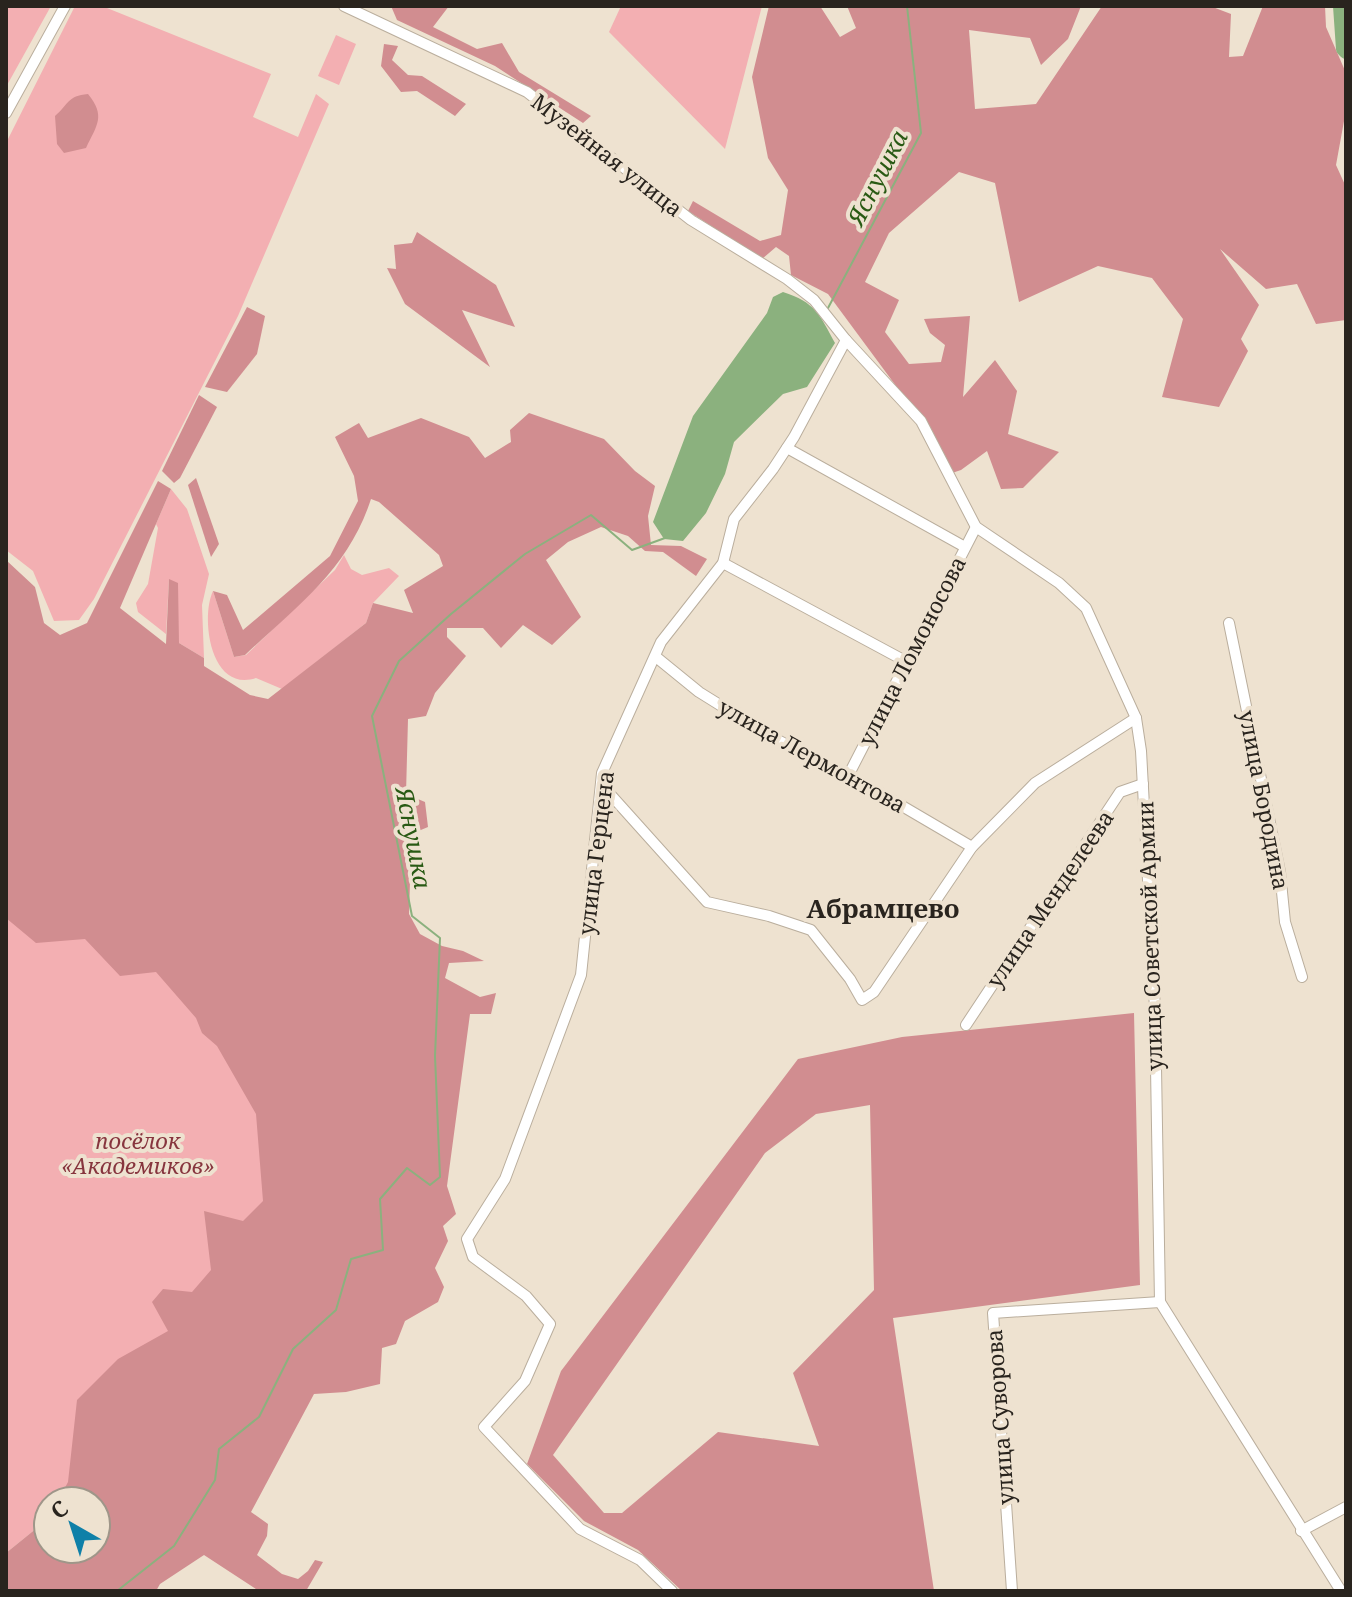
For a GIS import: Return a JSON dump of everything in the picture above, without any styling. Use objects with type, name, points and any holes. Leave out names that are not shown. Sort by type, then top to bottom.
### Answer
[{"type":"street","points":[[6,113],[65,6]]},
{"type":"street","name":"Музейная улица","points":[[344,6],[527,92],[691,220],[796,286],[814,300],[846,340]]},
{"type":"street","name":"улица Герцена","points":[[672,1591],[640,1560],[580,1529],[484,1427],[525,1381],[550,1324],[526,1296],[473,1257],[467,1239],[505,1179],[581,975],[602,773],[661,642],[723,563],[734,519],[787,448],[846,340]]},
{"type":"street","name":"улица Советской Армии","points":[[846,340],[921,421],[976,527],[1059,583],[1086,608],[1136,718],[1143,784],[1155,1009],[1160,1302]]},
{"type":"street","points":[[787,448],[965,547]]},
{"type":"street","name":"улица Ломоносова","points":[[848,776],[976,527]]},
{"type":"street","points":[[723,563],[907,662]]},
{"type":"street","name":"улица Бородина","points":[[1229,623],[1280,872],[1285,922],[1302,977]]},
{"type":"street","name":"улица Лермонтова","points":[[656,657],[699,692],[768,735],[848,776],[972,847]]},
{"type":"street","points":[[601,784],[707,902],[769,916],[811,930],[850,979],[862,1000],[874,992],[972,847],[1035,783],[1136,718]]},
{"type":"street","name":"улица Менделеева","points":[[966,1025],[1120,792],[1143,784]]},
{"type":"street","points":[[1160,1302],[1341,1591]]},
{"type":"street","name":"улица Суворова","points":[[1012,1591],[993,1313],[1160,1302]]},
{"type":"street","points":[[1301,1531],[1346,1507]]},
{"type":"green space","points":[[6,6],[51,6],[6,87]]},
{"type":"green space","points":[[75,6],[102,6],[271,74],[253,117],[298,137],[316,94],[329,104],[238,316],[94,599],[79,620],[54,621],[33,571],[6,550],[6,143]]},
{"type":"green space","points":[[621,6],[762,6],[725,149],[609,32]]},
{"type":"green space","points":[[336,35],[356,44],[339,85],[318,76]]},
{"type":"green space","points":[[171,489],[187,509],[209,574],[202,605],[204,658],[179,643],[169,579],[166,634],[138,612],[136,603],[148,584],[158,528],[156,524]]},
{"type":"green space","points":[[344,555],[351,569],[362,575],[389,568],[399,576],[373,603],[366,623],[282,689],[256,678],[241,680],[228,675],[219,664],[209,635],[209,603],[213,591],[234,657],[246,655],[335,570]]},
{"type":"green space","name":"посёлок «Академиков»","points":[[6,883],[264,1026],[272,1209],[77,1485],[32,1485],[32,1532],[6,1553]]},
{"type":"shaded area","points":[[391,6],[449,6],[433,27],[477,49],[502,43],[519,72],[591,116],[583,123],[495,66],[397,20]]},
{"type":"shaded area","points":[[769,6],[820,6],[840,37],[856,28],[847,6],[1081,6],[1068,39],[1041,65],[1030,38],[969,30],[975,109],[1036,104],[1102,6],[1210,6],[1231,14],[1229,57],[1243,56],[1263,6],[1325,6],[1326,27],[1346,73],[1346,110],[1336,165],[1346,187],[1346,320],[1316,324],[1297,284],[1266,289],[1220,249],[1259,305],[1241,339],[1248,351],[1219,407],[1162,397],[1183,319],[1152,278],[1098,266],[1019,302],[995,183],[959,172],[889,233],[865,282],[899,300],[885,332],[909,364],[941,362],[945,345],[930,333],[924,319],[970,316],[963,397],[995,360],[1017,391],[1008,434],[1059,452],[1023,488],[1001,489],[987,451],[952,473],[926,419],[899,390],[828,294],[791,275],[789,256],[776,247],[762,259],[688,211],[693,201],[760,241],[781,235],[788,190],[768,158],[752,77]]},
{"type":"shaded area","points":[[384,44],[398,46],[392,60],[408,75],[422,76],[466,104],[455,116],[417,91],[401,92],[381,66]]},
{"type":"shaded area","points":[[88,94],[97,108],[96,127],[86,148],[64,153],[57,144],[55,116],[72,99]]},
{"type":"shaded area","points":[[417,232],[496,285],[515,327],[462,310],[490,367],[405,304],[387,268],[396,269],[394,245],[412,243]]},
{"type":"shaded area","points":[[783,292],[810,305],[835,343],[807,387],[783,394],[734,442],[725,474],[706,513],[683,541],[664,539],[653,522],[693,416],[767,313],[773,297]]},
{"type":"shaded area","points":[[247,307],[265,316],[257,354],[227,392],[205,387]]},
{"type":"shaded area","points":[[199,395],[217,407],[180,478],[174,483],[162,471]]},
{"type":"shaded area","points":[[529,413],[604,439],[635,471],[655,486],[648,516],[651,545],[681,546],[707,559],[696,576],[663,552],[645,551],[628,536],[601,527],[568,542],[546,560],[581,617],[552,645],[523,625],[501,648],[483,628],[447,628],[447,637],[466,656],[435,693],[426,716],[408,719],[406,794],[425,802],[428,827],[404,837],[410,881],[409,914],[420,934],[442,946],[484,961],[449,963],[445,978],[480,997],[496,993],[491,1014],[470,1014],[447,1186],[456,1214],[443,1226],[448,1241],[435,1268],[444,1287],[438,1302],[405,1321],[396,1344],[382,1348],[380,1384],[346,1392],[314,1394],[251,1512],[268,1524],[267,1536],[257,1555],[282,1574],[298,1579],[315,1560],[323,1562],[306,1591],[259,1591],[204,1555],[160,1584],[156,1591],[6,1591],[6,1553],[32,1532],[32,1565],[112,1565],[112,1485],[66,1485],[77,1400],[118,1359],[168,1331],[152,1302],[163,1289],[192,1292],[211,1270],[204,1211],[243,1221],[263,1201],[256,1114],[217,1046],[202,1033],[196,1018],[156,972],[120,976],[85,939],[36,943],[6,918],[6,560],[35,587],[44,623],[60,635],[87,623],[158,481],[171,489],[120,608],[166,644],[169,579],[178,583],[179,643],[204,658],[204,666],[250,695],[268,699],[366,623],[373,603],[413,613],[404,590],[443,566],[439,555],[379,502],[371,499],[361,524],[335,567],[302,603],[245,655],[234,657],[213,591],[227,595],[243,630],[330,556],[358,501],[354,476],[335,437],[359,423],[368,438],[421,418],[469,437],[485,458],[511,442],[510,430]]},
{"type":"shaded area","points":[[196,478],[219,544],[211,557],[188,485]]},
{"type":"shaded area","points":[[1134,1013],[1140,1285],[893,1318],[934,1591],[682,1591],[638,1550],[584,1521],[527,1464],[561,1371],[798,1059],[902,1037]],"holes":[[[870,1105],[874,1290],[793,1373],[819,1446],[718,1432],[622,1513],[604,1513],[553,1455],[765,1153],[816,1114]]]},
{"type":"waterway","name":"Яснушка","points":[[828,308],[921,133],[907,6]]},
{"type":"waterway","points":[[1340,6],[1343,49],[1346,52]]},
{"type":"waterway","name":"Яснушка","points":[[117,1591],[174,1546],[215,1480],[219,1449],[259,1417],[293,1349],[336,1310],[351,1259],[383,1250],[380,1199],[407,1168],[430,1185],[440,1177],[435,1056],[440,938],[412,916],[372,716],[399,661],[525,554],[591,515],[632,550],[665,538]]},
{"type":"district","name":"Абрамцево","points":[[883,909]]}]
